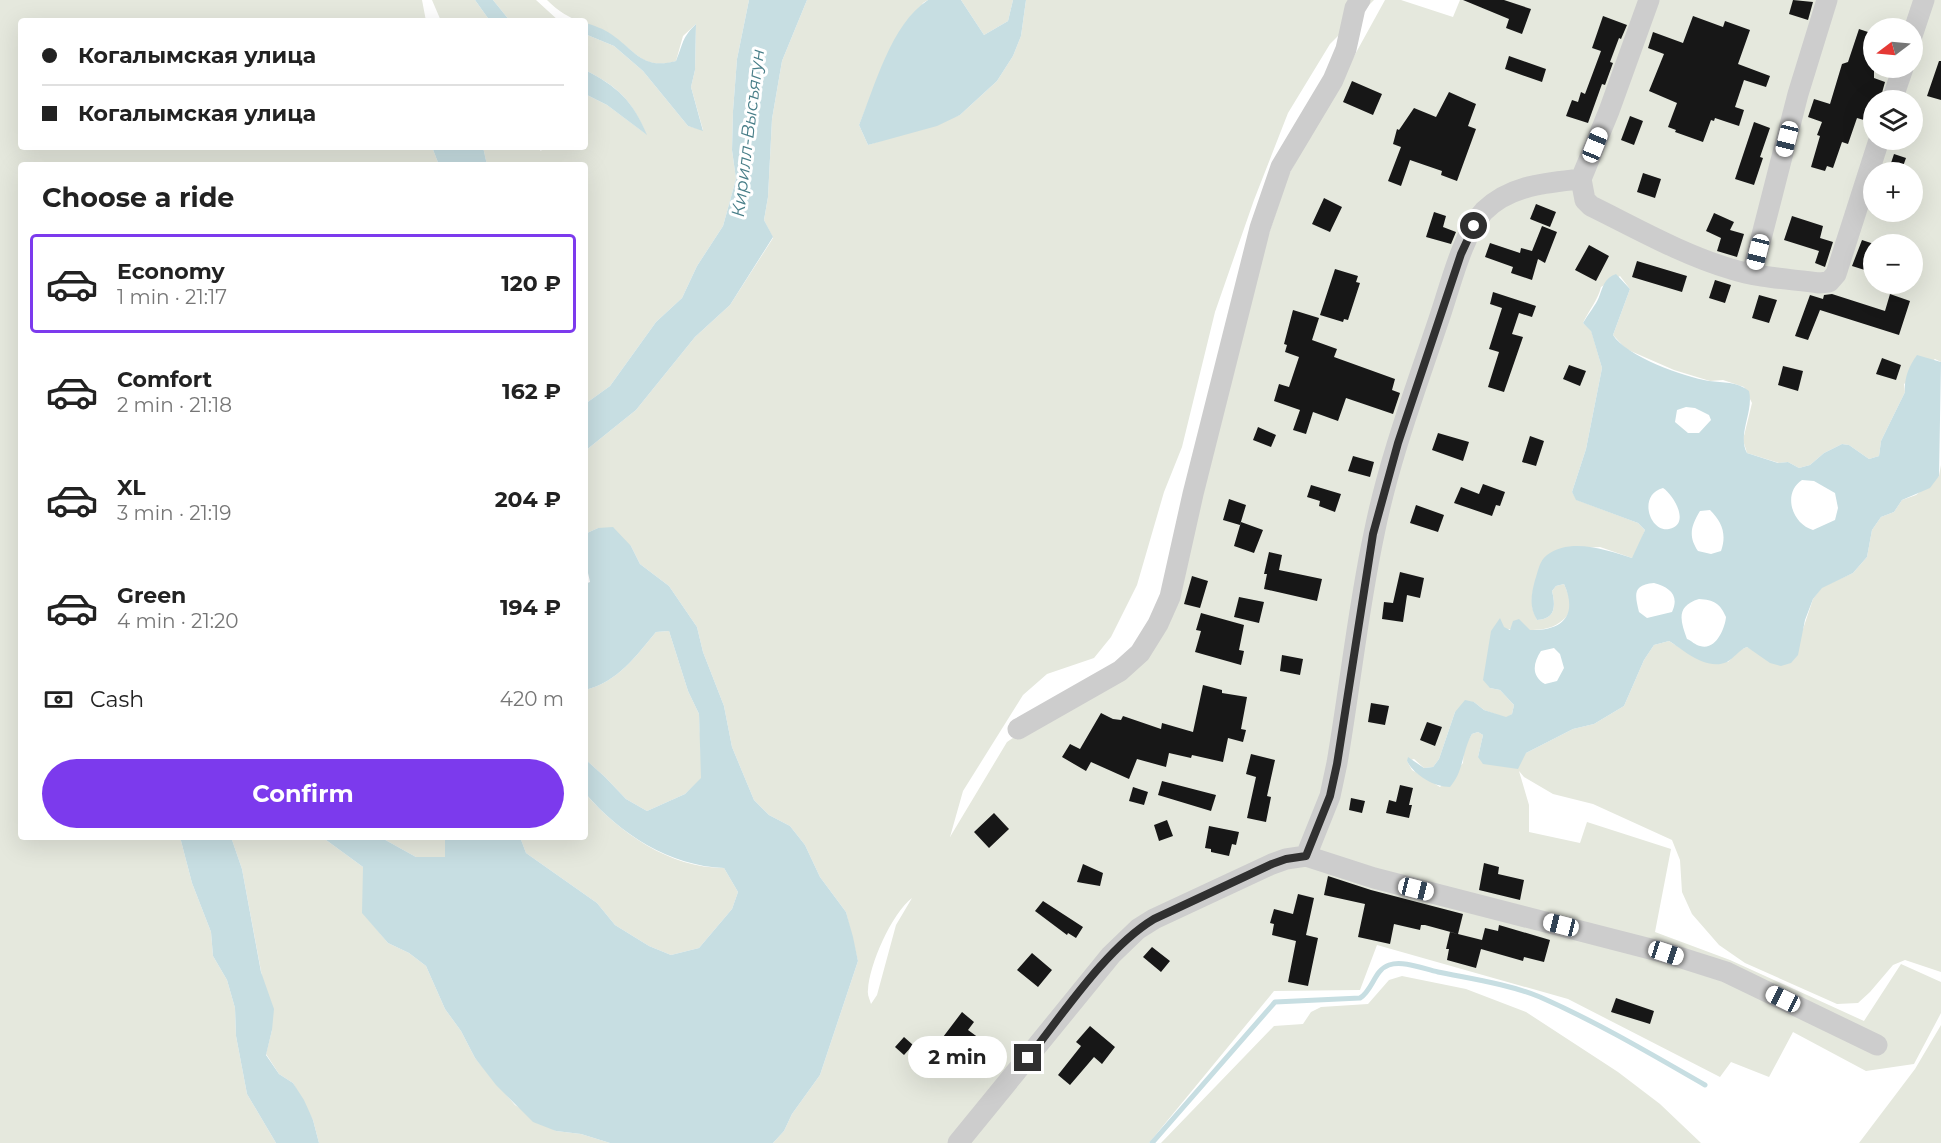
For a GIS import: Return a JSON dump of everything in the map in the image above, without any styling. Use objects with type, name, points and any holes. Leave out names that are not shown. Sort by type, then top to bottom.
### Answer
[{"type":"street","points":[[1018,729],[1120,671],[1140,653],[1158,624],[1170,597],[1190,505],[1260,228],[1281,167],[1333,80],[1346,49],[1355,8],[1360,0]]},
{"type":"street","points":[[1649,0],[1609,111],[1581,179],[1584,200],[1591,206],[1701,258],[1731,269],[1819,283],[1829,282],[1836,274],[1876,150]]},
{"type":"street","points":[[1752,274],[1798,94],[1827,0]]},
{"type":"street","points":[[1918,18],[1924,0]]},
{"type":"street","points":[[1306,856],[1330,796],[1337,764],[1373,534],[1385,486],[1461,254],[1483,212],[1498,199],[1528,186],[1581,179]]},
{"type":"street","points":[[958,1143],[1111,955],[1138,929],[1154,919],[1272,864],[1306,856],[1374,878],[1655,950],[1726,972],[1877,1045]]},
{"type":"shaded area","points":[[0,0],[422,0],[425,18],[18,18],[18,150],[433,150],[438,162],[18,162],[18,840],[181,840],[192,883],[211,932],[213,956],[227,980],[235,1008],[236,1036],[247,1094],[276,1143],[0,1143]]},
{"type":"shaded area","points":[[432,0],[475,0],[488,18],[440,18]]},
{"type":"shaded area","points":[[493,0],[536,0],[556,18],[508,18]]},
{"type":"shaded area","points":[[547,0],[749,0],[737,59],[733,111],[732,150],[736,179],[723,226],[697,266],[682,298],[656,322],[610,386],[588,402],[588,162],[486,162],[484,150],[588,150],[588,96],[607,105],[646,134],[635,112],[622,95],[615,88],[588,72],[588,35],[614,46],[643,71],[688,126],[703,130],[691,87],[695,70],[696,24],[683,36],[676,61],[656,64],[641,58],[622,43],[588,26],[588,18],[572,18],[555,8]]},
{"type":"shaded area","points":[[807,0],[928,0],[923,3],[870,98],[859,125],[868,145],[960,115],[997,81],[1013,56],[1021,36],[1026,0],[1374,0],[1330,44],[1288,113],[1254,200],[1215,312],[1182,447],[1164,492],[1137,585],[1111,637],[1094,658],[1047,674],[1023,695],[963,791],[950,837],[1007,742],[1160,637],[1207,421],[1288,176],[1385,0],[1401,0],[1453,17],[1460,0],[1941,0],[1941,362],[1935,359],[1904,384],[1905,392],[1881,441],[1879,456],[1869,459],[1849,445],[1842,444],[1824,453],[1810,465],[1799,468],[1788,462],[1779,463],[1747,453],[1743,440],[1752,403],[1744,387],[1723,380],[1710,381],[1674,370],[1626,349],[1613,335],[1630,289],[1620,276],[1601,287],[1583,323],[1591,330],[1602,368],[1586,449],[1572,492],[1577,500],[1638,523],[1645,530],[1635,556],[1632,558],[1600,547],[1560,549],[1536,582],[1532,600],[1537,620],[1548,617],[1554,607],[1552,591],[1556,586],[1564,584],[1570,606],[1564,619],[1556,625],[1538,630],[1500,629],[1491,631],[1490,688],[1500,690],[1514,705],[1512,714],[1506,718],[1484,710],[1474,702],[1455,712],[1439,759],[1433,767],[1424,768],[1414,759],[1407,761],[1412,770],[1440,787],[1463,763],[1464,747],[1472,734],[1478,732],[1483,735],[1478,757],[1526,753],[1573,729],[1594,724],[1624,706],[1644,660],[1654,645],[1669,641],[1680,648],[1728,662],[1738,651],[1747,647],[1758,653],[1801,635],[1813,599],[1822,587],[1853,573],[1867,557],[1872,530],[1881,517],[1894,512],[1902,500],[1916,495],[1939,476],[1941,465],[1941,972],[1905,960],[1893,965],[1858,1003],[1837,1004],[1745,963],[1719,945],[1692,914],[1682,892],[1680,860],[1672,840],[1593,804],[1553,794],[1524,777],[1519,771],[1529,805],[1529,832],[1580,843],[1587,822],[1671,849],[1655,932],[1730,960],[1864,1021],[1901,964],[1941,982],[1941,1013],[1914,1064],[1866,1071],[1793,1032],[1769,1077],[1731,1062],[1720,1077],[1568,999],[1377,945],[1360,990],[1274,991],[1149,1143],[773,1143],[784,1131],[792,1114],[820,1075],[858,961],[846,912],[820,877],[805,845],[790,826],[769,815],[754,800],[732,747],[724,706],[703,652],[697,627],[669,586],[640,564],[631,546],[598,528],[588,533],[588,449],[636,410],[695,337],[730,305],[773,238],[764,220],[768,197],[772,119],[782,61]],"holes":[[[912,898],[896,925],[877,995],[871,1004],[868,996],[869,979],[877,954],[897,915]]]},
{"type":"shaded area","points":[[961,0],[1013,0],[1008,21],[984,35]]},
{"type":"shaded area","points":[[669,631],[688,691],[699,714],[702,778],[685,794],[647,811],[626,799],[588,762],[588,689],[617,674],[656,632]]},
{"type":"shaded area","points":[[588,796],[613,822],[647,846],[684,862],[724,868],[738,892],[732,909],[699,948],[671,955],[649,946],[615,925],[597,903],[526,853],[521,840],[588,840]]},
{"type":"shaded area","points":[[232,840],[326,840],[363,867],[363,913],[388,943],[409,953],[426,966],[445,1009],[461,1031],[475,1058],[515,1105],[556,1131],[581,1134],[610,1143],[319,1143],[313,1120],[293,1083],[279,1074],[266,1054],[272,1030],[242,869]]},
{"type":"shaded area","points":[[385,840],[445,840],[445,857],[416,857]]},
{"type":"shaded area","points":[[1402,976],[1466,989],[1526,1012],[1618,1072],[1660,1104],[1701,1143],[1161,1143],[1274,1026],[1303,1024],[1311,1012],[1321,1007],[1368,1004],[1389,980]]},
{"type":"shaded area","points":[[1941,1025],[1941,1143],[1859,1143],[1915,1069]]},
{"type":"water","points":[[475,0],[493,0],[508,18],[488,18]]},
{"type":"water","name":"Кирилл-Высъягун","points":[[749,0],[807,0],[782,61],[772,119],[768,197],[764,220],[773,237],[730,305],[695,337],[636,410],[588,449],[588,402],[610,386],[656,322],[682,298],[697,266],[723,226],[736,179],[732,150],[737,59]]},
{"type":"water","points":[[928,0],[961,0],[984,35],[1008,21],[1013,0],[1026,0],[1021,36],[1013,56],[997,81],[960,115],[937,126],[868,145],[859,125],[878,75],[904,24]]},
{"type":"water","points":[[588,24],[608,32],[640,57],[655,63],[676,61],[685,37],[696,24],[695,70],[691,87],[703,131],[688,126],[643,71],[614,46],[588,35]]},
{"type":"water","points":[[588,72],[606,82],[623,96],[636,113],[647,135],[607,105],[588,96]]},
{"type":"water","points":[[433,150],[484,150],[486,162],[438,162]]},
{"type":"water","points":[[1616,274],[1630,289],[1613,335],[1630,350],[1656,364],[1698,379],[1735,384],[1749,391],[1744,446],[1747,453],[1778,463],[1788,462],[1799,468],[1810,465],[1824,453],[1842,444],[1849,445],[1869,459],[1879,456],[1881,441],[1905,392],[1906,377],[1914,359],[1917,355],[1941,362],[1939,476],[1930,488],[1902,500],[1894,512],[1881,517],[1872,530],[1867,557],[1853,573],[1822,588],[1813,599],[1805,620],[1798,655],[1791,663],[1781,666],[1770,663],[1747,647],[1727,662],[1711,664],[1696,659],[1669,641],[1654,645],[1644,660],[1624,706],[1594,724],[1573,729],[1526,753],[1518,769],[1483,764],[1478,757],[1483,735],[1478,732],[1472,734],[1455,781],[1450,787],[1438,785],[1414,771],[1407,761],[1408,757],[1424,768],[1433,767],[1439,759],[1455,712],[1465,700],[1474,702],[1484,710],[1506,717],[1512,714],[1514,705],[1500,690],[1490,688],[1483,680],[1491,631],[1500,618],[1504,627],[1510,630],[1513,621],[1519,619],[1530,630],[1542,630],[1551,628],[1565,619],[1569,604],[1564,584],[1556,586],[1552,591],[1554,607],[1551,615],[1537,620],[1534,615],[1532,591],[1544,557],[1557,550],[1578,546],[1600,549],[1632,558],[1645,530],[1638,523],[1576,500],[1572,492],[1586,449],[1602,368],[1591,331],[1583,323],[1598,300],[1604,283]],"holes":[[[1686,407],[1695,408],[1709,415],[1711,420],[1699,433],[1688,433],[1675,422],[1677,410]],[[1802,480],[1814,481],[1835,493],[1838,508],[1835,520],[1813,530],[1806,527],[1792,508],[1792,492]],[[1663,488],[1672,497],[1680,516],[1676,526],[1662,529],[1656,525],[1649,513],[1650,498]],[[1710,510],[1718,519],[1724,539],[1721,551],[1711,554],[1698,551],[1692,536],[1700,511]],[[1654,583],[1668,589],[1675,601],[1672,612],[1647,618],[1639,612],[1636,596],[1642,586]],[[1699,599],[1709,600],[1719,605],[1724,612],[1726,617],[1724,627],[1719,637],[1711,645],[1700,646],[1687,639],[1682,620],[1686,606]],[[1554,648],[1560,654],[1564,668],[1557,681],[1545,684],[1540,681],[1535,673],[1541,651]]]},
{"type":"water","points":[[613,527],[631,546],[640,564],[669,586],[697,627],[703,652],[724,706],[732,747],[754,800],[769,815],[790,826],[805,845],[820,877],[846,912],[858,961],[820,1075],[792,1114],[784,1131],[773,1143],[610,1143],[581,1134],[556,1131],[533,1122],[496,1085],[475,1058],[461,1031],[445,1009],[426,966],[409,953],[388,943],[362,913],[363,867],[326,840],[385,840],[416,857],[445,857],[445,840],[521,840],[526,853],[597,903],[615,925],[649,946],[671,955],[699,948],[732,909],[738,892],[724,868],[684,861],[647,845],[614,822],[588,796],[588,762],[626,799],[647,811],[685,794],[701,778],[699,714],[688,691],[669,631],[656,632],[617,674],[588,689],[588,583],[590,582],[588,533],[598,528]]},
{"type":"water","points":[[181,840],[232,840],[242,869],[261,972],[274,1009],[266,1055],[279,1074],[293,1083],[304,1100],[313,1120],[319,1143],[276,1143],[247,1094],[236,1036],[235,1008],[227,980],[213,956],[211,932],[192,883]]},
{"type":"building","points":[[1463,0],[1504,0],[1531,9],[1522,34],[1506,28],[1509,19]]},
{"type":"building","points":[[1793,0],[1813,2],[1808,20],[1789,14]]},
{"type":"building","points":[[1603,16],[1627,25],[1621,39],[1619,38],[1605,85],[1602,84],[1588,123],[1566,116],[1572,100],[1578,102],[1581,92],[1585,94],[1601,51],[1592,48]]},
{"type":"building","points":[[1693,16],[1723,27],[1725,21],[1750,30],[1738,64],[1770,76],[1766,87],[1744,80],[1735,107],[1744,110],[1739,126],[1715,118],[1714,121],[1711,120],[1703,142],[1675,132],[1676,130],[1668,127],[1677,103],[1649,91],[1664,54],[1648,48],[1653,32],[1683,43]]},
{"type":"building","points":[[1859,29],[1863,30],[1863,78],[1874,78],[1885,82],[1883,90],[1863,90],[1863,120],[1857,118],[1848,144],[1842,142],[1833,168],[1827,166],[1825,171],[1811,167],[1822,122],[1808,117],[1814,99],[1830,104],[1842,64],[1848,62]]},
{"type":"building","points":[[1509,56],[1546,69],[1542,82],[1505,69]]},
{"type":"building","points":[[1939,61],[1941,61],[1941,100],[1927,96]]},
{"type":"building","points":[[1352,81],[1382,94],[1373,115],[1343,102]]},
{"type":"building","points":[[1449,92],[1476,104],[1468,126],[1476,129],[1457,181],[1441,175],[1442,171],[1410,160],[1401,186],[1388,181],[1401,147],[1393,144],[1397,129],[1399,130],[1414,108],[1436,117]]},
{"type":"building","points":[[1630,116],[1643,121],[1634,145],[1621,140]]},
{"type":"building","points":[[1754,122],[1770,128],[1754,185],[1735,179]]},
{"type":"building","points":[[1894,154],[1906,158],[1905,162],[1891,162]]},
{"type":"building","points":[[1643,173],[1661,179],[1655,198],[1637,192]]},
{"type":"building","points":[[1324,198],[1342,207],[1330,232],[1312,224]]},
{"type":"building","points":[[1536,204],[1556,212],[1550,227],[1530,219]]},
{"type":"building","points":[[1434,212],[1446,216],[1443,227],[1456,232],[1451,244],[1426,237]]},
{"type":"building","points":[[1714,213],[1734,222],[1730,230],[1744,234],[1737,257],[1717,251],[1721,238],[1706,231]]},
{"type":"building","points":[[1792,216],[1823,226],[1820,238],[1833,242],[1825,267],[1815,263],[1819,251],[1784,240]]},
{"type":"building","points":[[1542,226],[1557,232],[1545,263],[1538,259],[1532,280],[1511,273],[1513,267],[1485,257],[1490,243],[1520,253],[1521,248],[1532,251]]},
{"type":"building","points":[[1862,240],[1863,240],[1863,269],[1852,266]]},
{"type":"building","points":[[1589,245],[1609,256],[1596,281],[1575,270]]},
{"type":"building","points":[[1637,261],[1687,276],[1682,292],[1632,277]]},
{"type":"building","points":[[1335,269],[1358,276],[1356,282],[1360,283],[1348,320],[1344,319],[1343,322],[1320,315]]},
{"type":"building","points":[[1715,280],[1731,285],[1725,303],[1709,298]]},
{"type":"building","points":[[1493,292],[1536,306],[1532,317],[1519,313],[1512,334],[1523,337],[1504,392],[1488,387],[1499,352],[1489,349],[1502,308],[1490,304]]},
{"type":"building","points":[[1832,294],[1885,311],[1890,294],[1910,301],[1899,335],[1820,310],[1808,340],[1795,336],[1810,295],[1823,299],[1824,295]]},
{"type":"building","points":[[1759,295],[1777,300],[1769,323],[1752,318]]},
{"type":"building","points":[[1293,310],[1319,318],[1312,340],[1337,349],[1334,357],[1395,379],[1392,390],[1400,393],[1393,414],[1346,398],[1338,421],[1313,412],[1306,434],[1293,430],[1300,410],[1274,401],[1279,384],[1289,387],[1299,357],[1285,352],[1287,345],[1284,344]]},
{"type":"building","points":[[1882,358],[1901,365],[1896,380],[1876,374]]},
{"type":"building","points":[[1569,365],[1586,371],[1580,386],[1563,379]]},
{"type":"building","points":[[1783,366],[1803,371],[1798,391],[1778,385]]},
{"type":"building","points":[[1258,427],[1276,435],[1271,447],[1253,440]]},
{"type":"building","points":[[1438,433],[1469,442],[1463,461],[1432,450]]},
{"type":"building","points":[[1530,436],[1544,441],[1536,466],[1522,462]]},
{"type":"building","points":[[1353,456],[1374,462],[1370,477],[1348,471]]},
{"type":"building","points":[[1483,484],[1505,492],[1500,506],[1496,505],[1492,516],[1454,503],[1461,487],[1479,494]]},
{"type":"building","points":[[1311,485],[1341,494],[1335,512],[1319,506],[1320,501],[1307,497]]},
{"type":"building","points":[[1229,499],[1246,505],[1240,525],[1223,520]]},
{"type":"building","points":[[1416,505],[1444,515],[1438,532],[1410,523]]},
{"type":"building","points":[[1241,522],[1263,530],[1254,553],[1234,546]]},
{"type":"building","points":[[1269,552],[1282,555],[1279,570],[1322,579],[1317,601],[1264,589],[1267,574],[1264,574]]},
{"type":"building","points":[[1400,572],[1424,578],[1420,598],[1407,595],[1403,622],[1382,619],[1384,602],[1393,603]]},
{"type":"building","points":[[1192,576],[1208,581],[1200,608],[1184,604]]},
{"type":"building","points":[[1239,597],[1264,602],[1259,623],[1234,617]]},
{"type":"building","points":[[1201,613],[1244,625],[1239,650],[1244,651],[1241,665],[1195,652],[1201,631],[1196,630]]},
{"type":"building","points":[[1282,655],[1303,659],[1300,675],[1280,671]]},
{"type":"building","points":[[1203,685],[1222,690],[1222,693],[1247,697],[1241,729],[1246,730],[1243,742],[1228,738],[1223,762],[1192,755],[1191,758],[1169,753],[1166,767],[1137,759],[1129,779],[1091,762],[1086,771],[1062,757],[1070,744],[1080,749],[1101,713],[1113,719],[1121,720],[1123,716],[1161,729],[1162,723],[1193,732]]},
{"type":"building","points":[[1371,703],[1389,706],[1385,725],[1368,722]]},
{"type":"building","points":[[1427,722],[1442,727],[1435,746],[1420,740]]},
{"type":"building","points":[[1251,754],[1275,760],[1267,796],[1271,797],[1266,822],[1247,818],[1256,777],[1246,774]]},
{"type":"building","points":[[1162,781],[1216,795],[1211,811],[1158,795]]},
{"type":"building","points":[[1400,785],[1413,788],[1409,818],[1386,813],[1389,800],[1396,802]]},
{"type":"building","points":[[1133,787],[1148,792],[1144,805],[1129,801]]},
{"type":"building","points":[[1351,798],[1365,801],[1362,813],[1349,810]]},
{"type":"building","points":[[994,813],[1009,829],[989,848],[974,832]]},
{"type":"building","points":[[1167,820],[1173,836],[1159,841],[1154,825]]},
{"type":"building","points":[[1209,826],[1239,832],[1236,845],[1232,844],[1229,856],[1211,852],[1211,849],[1205,848]]},
{"type":"building","points":[[1484,863],[1499,867],[1498,874],[1524,880],[1520,900],[1479,890]]},
{"type":"building","points":[[1083,864],[1103,873],[1100,886],[1077,882]]},
{"type":"building","points":[[1328,876],[1371,890],[1463,914],[1458,934],[1425,925],[1421,925],[1420,930],[1394,924],[1390,944],[1358,937],[1365,904],[1324,895]]},
{"type":"building","points":[[1298,894],[1314,898],[1306,935],[1318,938],[1308,986],[1288,982],[1296,941],[1272,935],[1274,924],[1270,923],[1274,909],[1293,914]]},
{"type":"building","points":[[1043,901],[1083,927],[1076,938],[1068,933],[1067,935],[1035,911]]},
{"type":"building","points":[[1499,925],[1550,940],[1544,962],[1524,957],[1523,961],[1481,949],[1476,968],[1447,960],[1449,949],[1446,949],[1450,932],[1482,940],[1485,928],[1498,931]]},
{"type":"building","points":[[1152,947],[1170,961],[1161,972],[1143,957]]},
{"type":"building","points":[[1032,953],[1052,970],[1038,987],[1017,970]]},
{"type":"building","points":[[1616,998],[1654,1011],[1650,1024],[1611,1012]]},
{"type":"building","points":[[962,1012],[974,1022],[968,1030],[1002,1055],[993,1067],[961,1042],[951,1055],[937,1045]]},
{"type":"building","points":[[1090,1026],[1115,1047],[1102,1064],[1094,1057],[1070,1085],[1058,1075],[1081,1046],[1076,1042]]},
{"type":"building","points":[[904,1037],[913,1045],[904,1055],[895,1047]]},
{"type":"waterway","points":[[1152,1143],[1275,1002],[1360,998],[1380,971],[1395,964],[1407,964],[1490,982],[1540,997],[1603,1028],[1705,1085]]},
{"type":"route","points":[[1028,1058],[1111,955],[1138,929],[1154,919],[1272,864],[1306,856],[1330,796],[1337,764],[1373,534],[1385,486],[1461,254],[1474,226]]}]
